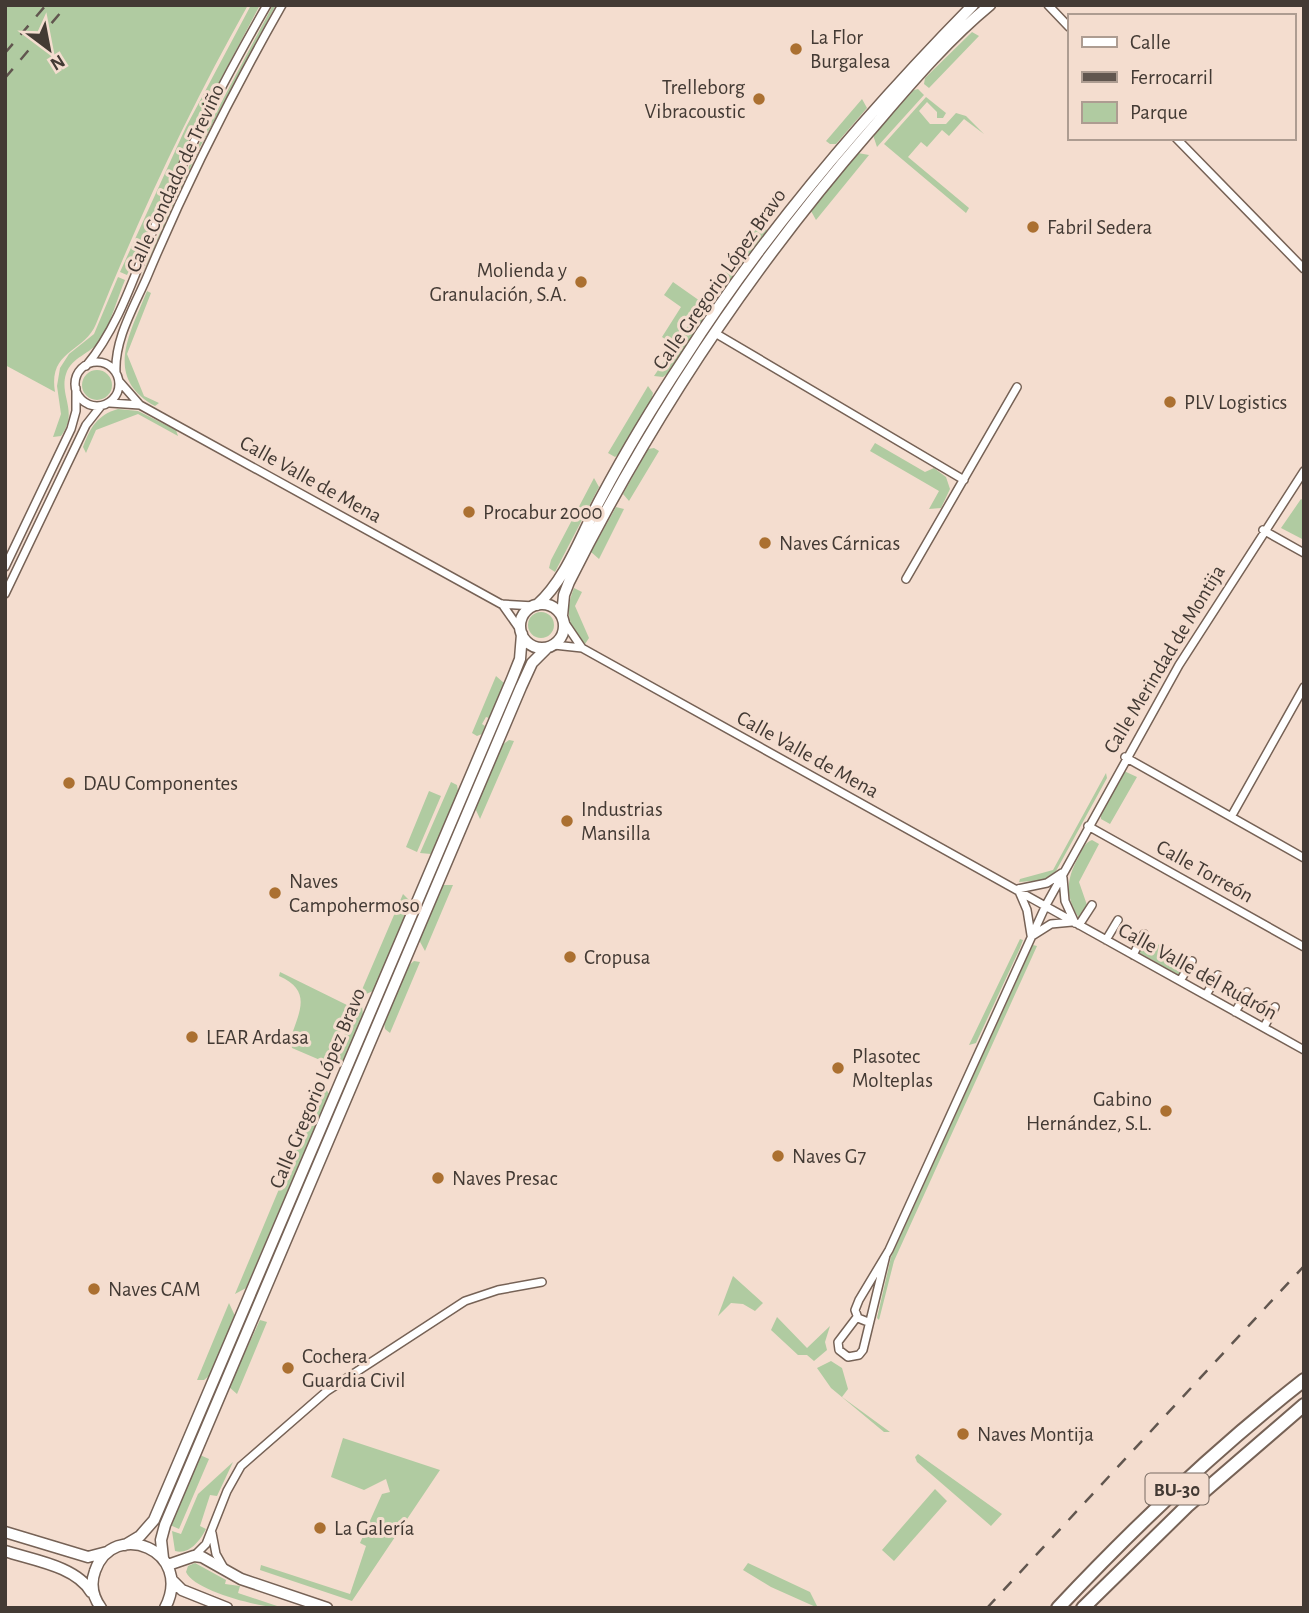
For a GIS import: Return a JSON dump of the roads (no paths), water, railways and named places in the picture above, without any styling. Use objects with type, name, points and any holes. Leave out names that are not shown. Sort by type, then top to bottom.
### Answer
[{"type":"highway","name":"BU-30","points":[[1058,1608],[1120,1543],[1242,1429],[1304,1380]]},
{"type":"highway","name":"BU-30","points":[[1083,1608],[1203,1490],[1304,1405]]},
{"type":"main road","name":"Calle Gregorio López Bravo","points":[[535,606],[554,587],[602,495],[665,389],[744,271],[835,155],[973,5]]},
{"type":"main road","name":"Calle Gregorio López Bravo","points":[[562,618],[569,582],[607,509],[671,400],[715,332],[772,251],[842,163],[914,80],[990,5]]},
{"type":"main road","points":[[535,606],[553,607],[562,618],[563,632],[550,646],[532,646],[521,633],[523,616],[535,606]]},
{"type":"main road","name":"Calle Gregorio López Bravo","points":[[5,1532],[88,1557],[125,1545],[150,1527],[512,679],[520,659],[521,633]]},
{"type":"main road","name":"Calle Gregorio López Bravo","points":[[172,1580],[161,1540],[164,1525],[521,687],[532,663],[550,646]]},
{"type":"main road","points":[[125,1545],[149,1547],[166,1562],[194,1556],[207,1559],[241,1579],[327,1608]]},
{"type":"main road","points":[[100,1606],[93,1590],[93,1575],[100,1561],[111,1550]]},
{"type":"main road","points":[[5,1551],[74,1574],[86,1584],[100,1606]]},
{"type":"main road","points":[[165,1608],[171,1596],[172,1580]]},
{"type":"main road","points":[[172,1580],[182,1590],[227,1608]]},
{"type":"street","name":"Calle Condado de Treviño","points":[[86,366],[110,332],[196,139],[267,5]]},
{"type":"street","name":"Calle Condado de Treviño","points":[[116,373],[117,348],[173,216],[216,127],[282,5]]},
{"type":"street","points":[[1048,5],[1068,26]]},
{"type":"street","points":[[1178,140],[1304,269]]},
{"type":"street","name":"Calle Gregorio López Bravo","points":[[715,332],[964,480]]},
{"type":"street","points":[[5,567],[71,429],[76,411],[77,375],[86,366],[99,362],[116,373],[119,381],[117,394],[86,425],[5,594]]},
{"type":"street","name":"Calle Valle de Mena","points":[[119,381],[140,405],[501,604],[535,606]]},
{"type":"street","points":[[906,579],[1017,387]]},
{"type":"street","points":[[76,388],[82,400],[105,404]]},
{"type":"street","name":"Calle Valle de Mena","points":[[105,404],[140,405]]},
{"type":"street","name":"Calle Merindad de Montija","points":[[887,1254],[863,1350],[855,1357],[844,1355],[839,1350],[839,1337],[857,1317],[859,1300],[887,1254],[1046,905],[1125,757],[1221,596],[1304,471]]},
{"type":"street","points":[[1263,530],[1304,554]]},
{"type":"street","name":"Calle Valle de Mena","points":[[501,604],[521,633]]},
{"type":"street","name":"Calle Valle de Mena","points":[[562,618],[582,648]]},
{"type":"street","name":"Calle Valle de Mena","points":[[550,646],[582,648],[1046,905]]},
{"type":"street","points":[[1231,817],[1304,687]]},
{"type":"street","points":[[1125,757],[1304,858]]},
{"type":"street","name":"Calle Torreón","points":[[1088,826],[1304,947]]},
{"type":"street","points":[[1064,872],[1047,883],[1017,889],[1027,910],[1031,937],[1051,924],[1078,924]]},
{"type":"street","points":[[1064,872],[1065,901],[1078,924]]},
{"type":"street","name":"Calle Valle del Rudrón","points":[[1046,905],[1303,1048]]},
{"type":"street","points":[[1078,924],[1092,905]]},
{"type":"street","points":[[1106,940],[1118,920]]},
{"type":"street","points":[[1133,955],[1144,934]]},
{"type":"street","points":[[1180,981],[1192,961]]},
{"type":"street","points":[[1206,995],[1218,975]]},
{"type":"street","points":[[1235,1012],[1247,992]]},
{"type":"street","points":[[1264,1027],[1275,1007]]},
{"type":"street","points":[[194,1556],[212,1533],[227,1491],[241,1466],[327,1391],[466,1301],[498,1290],[542,1282]]},
{"type":"street","points":[[857,1317],[861,1322],[868,1322]]},
{"type":"street","points":[[212,1533],[216,1554],[226,1571]]},
{"type":"railway","points":[[5,53],[46,5]]},
{"type":"railway","points":[[5,78],[67,5]]},
{"type":"railway","points":[[987,1608],[1304,1266]]},
{"type":"place","name":"La Flor Burgalesa","points":[[796,49]]},
{"type":"place","name":"Trelleborg Vibracoustic","points":[[759,99]]},
{"type":"place","name":"Fabril Sedera","points":[[1033,227]]},
{"type":"place","name":"Molienda y Granulación, S.A.","points":[[581,282]]},
{"type":"place","name":"PLV Logistics","points":[[1170,402]]},
{"type":"place","name":"Procabur 2000","points":[[469,512]]},
{"type":"place","name":"Naves Cárnicas","points":[[765,543]]},
{"type":"place","name":"DAU Componentes","points":[[69,783]]},
{"type":"place","name":"Industrias Mansilla","points":[[567,821]]},
{"type":"place","name":"Naves Campohermoso","points":[[275,893]]},
{"type":"place","name":"Cropusa","points":[[570,957]]},
{"type":"place","name":"LEAR Ardasa","points":[[192,1037]]},
{"type":"place","name":"Plasotec Molteplas","points":[[838,1068]]},
{"type":"place","name":"Gabino Hernández, S.L.","points":[[1166,1111]]},
{"type":"place","name":"Naves G7","points":[[778,1156]]},
{"type":"place","name":"Naves Presac","points":[[438,1178]]},
{"type":"place","name":"Naves CAM","points":[[94,1289]]},
{"type":"place","name":"Cochera Guardia Civil","points":[[288,1368]]},
{"type":"place","name":"Naves Montija","points":[[963,1434]]},
{"type":"place","name":"La Galería","points":[[320,1528]]}]
